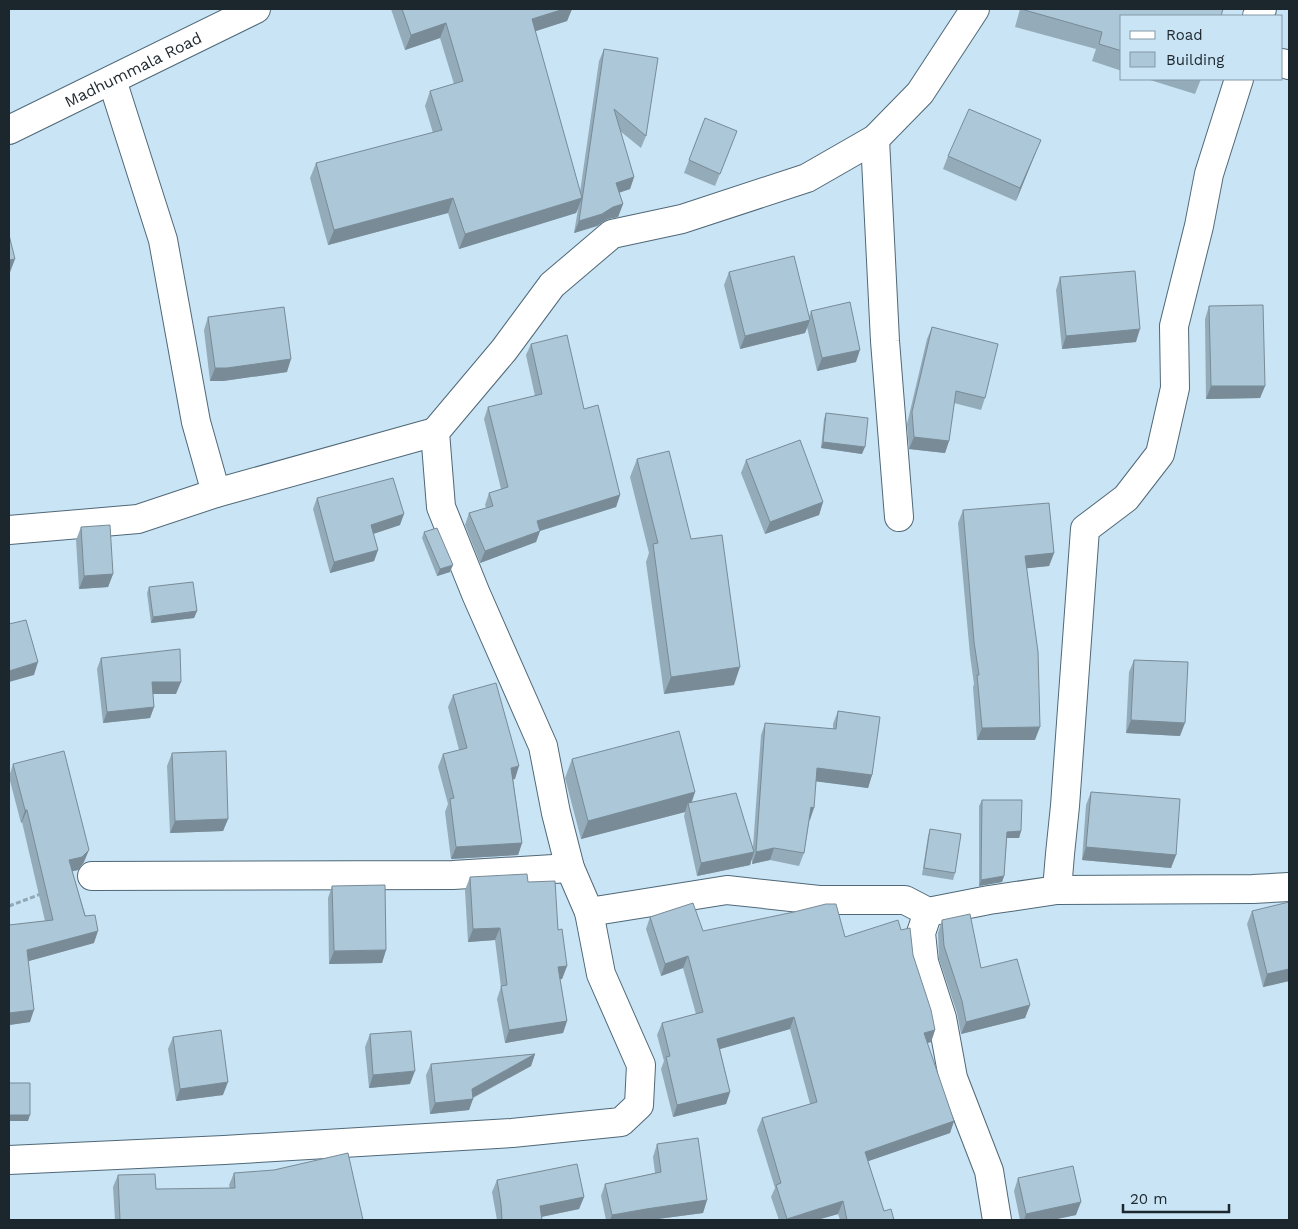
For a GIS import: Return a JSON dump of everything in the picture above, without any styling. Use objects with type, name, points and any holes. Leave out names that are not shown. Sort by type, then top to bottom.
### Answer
[{"type":"street","name":"Madhummala Road","points":[[9,130],[256,9]]},
{"type":"street","points":[[9,530],[138,519],[216,493],[435,432],[504,350],[552,285],[612,234],[682,219],[807,178],[875,139],[920,93],[975,9]]},
{"type":"street","points":[[112,80],[163,240],[196,422],[216,493]]},
{"type":"street","points":[[1057,890],[1065,806],[1084,529],[1126,498],[1160,454],[1175,388],[1174,326],[1199,226],[1209,174],[1238,80]]},
{"type":"street","points":[[875,139],[885,340],[899,517]]},
{"type":"street","points":[[9,1160],[512,1133],[621,1122],[639,1106],[641,1065],[601,974],[590,912],[570,868],[556,813],[543,746],[476,594],[441,508],[435,432]]},
{"type":"street","points":[[92,876],[453,875],[570,868]]},
{"type":"street","points":[[590,912],[727,890],[820,900],[905,900],[928,912],[989,900],[1057,890],[1253,889],[1289,886]]},
{"type":"street","points":[[928,912],[921,933],[924,962],[942,1018],[953,1078],[989,1171],[997,1220]]},
{"type":"path","points":[[9,906],[46,892]]},
{"type":"building","points":[[402,9],[564,9],[532,19],[582,198],[465,234],[453,198],[334,230],[316,163],[442,130],[430,91],[463,81],[446,23],[411,35]]},
{"type":"building","points":[[1021,9],[1223,9],[1221,15],[1120,15],[1120,50],[1099,44],[1102,32]]},
{"type":"building","points":[[604,49],[658,58],[646,136],[614,109],[634,177],[616,183],[623,204],[613,207],[602,214],[579,221]]},
{"type":"building","points":[[969,109],[1041,140],[1020,188],[948,156]]},
{"type":"building","points":[[705,118],[737,131],[720,174],[689,160]]},
{"type":"building","points":[[9,235],[15,259],[9,260]]},
{"type":"building","points":[[794,256],[810,320],[745,336],[729,272]]},
{"type":"building","points":[[1135,271],[1140,329],[1066,336],[1060,277]]},
{"type":"building","points":[[850,302],[860,350],[822,358],[811,311]]},
{"type":"building","points":[[1263,305],[1265,386],[1211,386],[1209,306]]},
{"type":"building","points":[[284,307],[291,359],[215,368],[208,317]]},
{"type":"building","points":[[932,327],[998,344],[985,398],[956,391],[949,441],[914,437],[912,412]]},
{"type":"building","points":[[567,335],[584,409],[598,405],[620,495],[537,521],[540,531],[485,551],[469,513],[493,506],[489,493],[508,487],[488,407],[542,394],[531,344]]},
{"type":"building","points":[[826,413],[868,418],[865,447],[823,442]]},
{"type":"building","points":[[800,440],[823,502],[770,522],[746,460]]},
{"type":"building","points":[[669,451],[691,539],[722,535],[740,667],[671,677],[653,544],[658,543],[637,459]]},
{"type":"building","points":[[393,478],[404,514],[371,525],[378,550],[334,562],[317,498]]},
{"type":"building","points":[[1049,503],[1054,553],[1025,556],[1038,652],[1040,727],[982,728],[977,675],[979,675],[974,642],[963,510]]},
{"type":"building","points":[[110,525],[113,574],[84,576],[81,527]]},
{"type":"building","points":[[437,528],[453,565],[440,569],[424,532]]},
{"type":"building","points":[[193,582],[197,611],[153,617],[149,587]]},
{"type":"building","points":[[26,620],[38,662],[9,671],[9,624]]},
{"type":"building","points":[[180,649],[181,682],[152,682],[154,707],[107,712],[101,658]]},
{"type":"building","points":[[1134,660],[1188,662],[1185,723],[1131,720]]},
{"type":"building","points":[[496,683],[519,766],[511,768],[522,843],[456,847],[450,799],[454,798],[443,754],[467,748],[453,695]]},
{"type":"building","points":[[838,711],[880,717],[872,775],[817,768],[814,808],[811,807],[804,853],[774,848],[756,852],[765,723],[836,729]]},
{"type":"building","points":[[679,731],[695,792],[588,821],[572,759]]},
{"type":"building","points":[[64,751],[89,850],[82,857],[69,860],[85,916],[95,915],[98,931],[27,950],[34,1010],[9,1013],[9,925],[53,920],[27,810],[25,810],[13,764]]},
{"type":"building","points":[[226,751],[228,819],[175,821],[172,753]]},
{"type":"building","points":[[1091,792],[1180,799],[1176,855],[1086,847]]},
{"type":"building","points":[[736,793],[754,852],[701,863],[688,803]]},
{"type":"building","points":[[982,800],[1022,800],[1021,831],[1007,832],[1004,876],[981,880]]},
{"type":"building","points":[[930,829],[961,834],[955,873],[924,868]]},
{"type":"building","points":[[527,874],[528,882],[555,881],[558,930],[562,929],[567,966],[558,967],[567,1021],[509,1030],[501,986],[507,985],[500,928],[473,929],[470,877]]},
{"type":"building","points":[[385,885],[386,950],[334,951],[332,886]]},
{"type":"building","points":[[1289,902],[1289,969],[1267,974],[1252,911]]},
{"type":"building","points":[[693,903],[703,931],[826,904],[836,904],[845,937],[898,920],[901,930],[910,928],[913,955],[931,1010],[935,1030],[924,1033],[954,1121],[865,1152],[884,1211],[891,1209],[894,1220],[847,1220],[843,1201],[787,1219],[776,1185],[781,1183],[762,1118],[817,1102],[794,1017],[717,1039],[730,1092],[677,1105],[666,1057],[670,1056],[662,1023],[703,1012],[688,956],[665,964],[650,917]]},
{"type":"building","points":[[970,914],[981,968],[1017,959],[1030,1005],[966,1022],[962,1001],[944,946],[942,920]]},
{"type":"building","points":[[221,1030],[228,1082],[180,1089],[173,1037]]},
{"type":"building","points":[[411,1031],[415,1071],[373,1075],[370,1034]]},
{"type":"building","points":[[535,1054],[472,1089],[473,1099],[435,1103],[431,1064]]},
{"type":"building","points":[[9,1083],[30,1083],[30,1115],[9,1115]]},
{"type":"building","points":[[698,1138],[707,1200],[612,1215],[605,1184],[661,1172],[657,1144]]},
{"type":"building","points":[[348,1153],[363,1220],[120,1220],[118,1175],[155,1174],[156,1189],[235,1188],[234,1173],[274,1170]]},
{"type":"building","points":[[577,1164],[584,1197],[540,1206],[542,1220],[502,1220],[497,1180]]},
{"type":"building","points":[[1073,1166],[1081,1202],[1026,1214],[1018,1178]]}]
